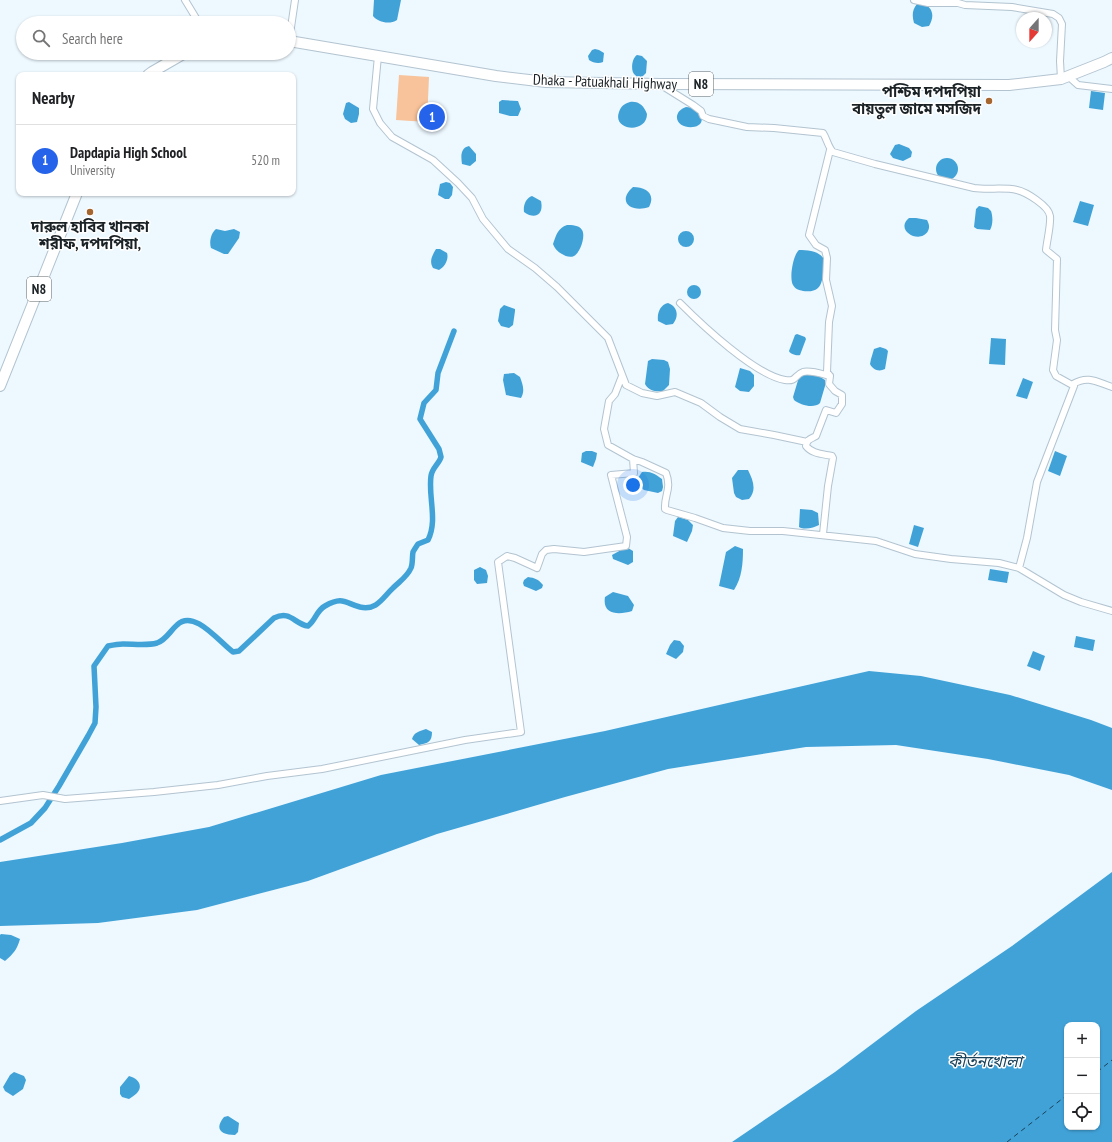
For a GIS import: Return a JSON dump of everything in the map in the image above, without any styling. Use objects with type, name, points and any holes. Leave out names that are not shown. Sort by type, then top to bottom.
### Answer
[{"type":"highway","name":"Dhaka - Patuakhali Highway","points":[[296,42],[496,76],[539,81],[660,84],[1002,85],[1064,77],[1112,58]]},
{"type":"highway","points":[[152,72],[173,60]]},
{"type":"highway","name":"N8","points":[[0,386],[76,196]]},
{"type":"street","points":[[185,0],[195,16]]},
{"type":"street","points":[[293,16],[295,0]]},
{"type":"street","points":[[914,0],[928,3],[958,3],[965,5],[1012,7],[1053,14],[1059,18],[1062,24],[1060,61],[1064,77],[1078,85],[1112,89]]},
{"type":"street","points":[[378,56],[373,108],[380,123],[392,137],[433,160],[458,183],[472,198],[483,219],[508,249],[557,287],[608,338],[626,385],[642,393],[657,396],[675,392],[701,403],[740,429],[807,442]]},
{"type":"street","points":[[660,84],[694,105],[701,111],[703,116],[709,119],[747,127],[822,133],[828,143],[830,150],[809,235],[816,245],[825,250],[827,258],[826,280],[832,306],[829,322],[827,372],[830,376],[829,384],[835,391],[842,395],[842,404],[836,413],[826,410],[816,436],[809,439],[806,446],[808,449],[817,453],[832,456],[833,458],[828,486],[823,534]]},
{"type":"street","points":[[830,150],[875,164],[948,182],[988,190],[1017,190],[1024,192],[1045,206],[1050,217],[1046,250],[1057,259],[1055,330],[1057,340],[1053,370],[1056,376],[1073,384]]},
{"type":"street","points":[[680,303],[729,348],[765,373],[791,381],[799,374],[805,372],[830,376]]},
{"type":"street","points":[[622,376],[614,394],[609,401],[604,429],[608,444],[632,459],[666,473],[669,480],[669,489],[665,503],[665,509],[667,510],[723,528],[750,531],[783,531],[823,534],[876,541],[915,554],[999,563],[1019,568],[1064,595],[1081,602],[1112,610]]},
{"type":"street","points":[[1073,384],[1082,379],[1087,379],[1112,387]]},
{"type":"street","points":[[1019,568],[1027,538],[1036,482],[1074,388],[1073,384]]},
{"type":"street","points":[[0,801],[43,795],[65,799],[218,785],[267,776],[322,769],[465,740],[521,732],[498,562],[507,556],[537,568],[542,554],[546,550],[554,549],[584,552],[626,546],[627,537],[611,474],[634,473],[632,459]]},
{"type":"shaded area","points":[[399,75],[429,77],[427,122],[396,120]]},
{"type":"water","points":[[374,0],[401,0],[397,20],[387,23],[375,18],[373,16]]},
{"type":"water","points":[[922,3],[929,7],[932,12],[932,19],[929,26],[922,27],[914,23],[913,11],[917,4]]},
{"type":"water","points":[[595,49],[604,53],[603,62],[596,63],[589,60],[588,56],[592,50]]},
{"type":"water","points":[[637,55],[642,56],[647,61],[646,73],[642,77],[636,76],[632,71],[633,62]]},
{"type":"water","points":[[1091,91],[1105,93],[1103,110],[1089,108]]},
{"type":"water","points":[[502,100],[518,101],[521,109],[518,116],[510,116],[499,113],[499,102]]},
{"type":"water","points":[[349,102],[359,108],[357,122],[351,123],[345,119],[343,114],[346,103]]},
{"type":"water","points":[[636,102],[641,105],[647,114],[646,120],[642,125],[630,128],[620,123],[618,118],[619,112],[624,104]]},
{"type":"water","points":[[686,107],[695,108],[701,116],[702,121],[696,127],[685,127],[678,121],[678,113],[681,109]]},
{"type":"water","points":[[899,144],[909,148],[912,152],[911,157],[903,161],[893,158],[890,154],[895,145]]},
{"type":"water","points":[[469,146],[476,154],[476,161],[470,166],[462,164],[461,159],[464,149]]},
{"type":"water","points":[[947,158],[955,161],[958,169],[955,177],[947,180],[939,177],[936,169],[939,161]]},
{"type":"water","points":[[446,182],[450,183],[453,187],[452,195],[449,199],[445,199],[438,195],[440,184]]},
{"type":"water","points":[[633,187],[642,188],[648,192],[651,198],[649,207],[637,209],[628,205],[626,202],[626,197],[628,192]]},
{"type":"water","points":[[532,196],[541,201],[542,206],[540,213],[535,216],[524,212],[525,202]]},
{"type":"water","points":[[1080,201],[1094,205],[1088,226],[1073,222]]},
{"type":"water","points":[[979,206],[988,208],[991,211],[992,226],[990,230],[977,229],[974,227],[976,209]]},
{"type":"water","points":[[909,218],[927,220],[929,226],[928,231],[920,237],[910,234],[906,231],[905,227],[905,223]]},
{"type":"water","points":[[567,225],[573,225],[581,228],[583,233],[583,240],[580,248],[574,256],[571,257],[559,252],[555,249],[553,244],[559,230]]},
{"type":"water","points":[[216,229],[225,231],[234,229],[240,232],[239,238],[228,254],[224,254],[211,248],[211,238]]},
{"type":"water","points":[[686,231],[692,233],[694,239],[692,245],[686,247],[680,245],[678,239],[680,233]]},
{"type":"water","points":[[436,249],[440,249],[447,253],[445,265],[439,270],[433,268],[431,263],[432,256]]},
{"type":"water","points":[[799,250],[819,254],[824,259],[823,277],[819,287],[816,290],[803,291],[799,290],[793,285],[791,277],[792,267]]},
{"type":"water","points":[[691,285],[697,285],[701,289],[701,295],[697,299],[691,299],[687,295],[687,289]]},
{"type":"water","points":[[668,303],[676,309],[677,315],[673,324],[666,325],[658,321],[658,315],[661,307]]},
{"type":"water","points":[[504,305],[515,309],[513,325],[509,328],[501,326],[498,321],[500,309]]},
{"type":"water","points":[[797,334],[805,337],[806,339],[800,355],[792,354],[789,351],[795,335]]},
{"type":"water","points":[[991,338],[1006,339],[1005,365],[989,364]]},
{"type":"water","points":[[880,347],[888,351],[885,369],[883,370],[874,369],[870,364],[874,349]]},
{"type":"water","points":[[652,359],[664,360],[668,362],[670,369],[669,385],[663,391],[653,390],[645,384],[648,361]]},
{"type":"water","points":[[740,368],[750,371],[754,375],[754,386],[749,392],[740,391],[735,387]]},
{"type":"water","points":[[514,373],[520,377],[522,383],[523,390],[521,398],[506,395],[503,380],[504,374]]},
{"type":"water","points":[[802,374],[817,375],[825,380],[825,386],[820,403],[817,405],[807,406],[794,400],[793,397],[799,377]]},
{"type":"water","points":[[1023,378],[1033,382],[1027,399],[1016,396]]},
{"type":"water","points":[[586,451],[597,453],[593,467],[581,462],[582,453]]},
{"type":"water","points":[[1055,451],[1067,456],[1060,476],[1048,471]]},
{"type":"water","points":[[738,470],[748,470],[751,477],[754,489],[749,499],[742,500],[736,497],[734,493],[732,478]]},
{"type":"water","points":[[642,472],[653,473],[662,479],[662,491],[658,493],[644,490],[639,486],[638,478]]},
{"type":"water","points":[[800,509],[812,510],[818,513],[819,525],[809,528],[799,527]]},
{"type":"water","points":[[678,517],[688,520],[693,525],[687,542],[673,536],[675,521]]},
{"type":"water","points":[[914,525],[924,528],[918,547],[909,544]]},
{"type":"water","points":[[735,546],[743,549],[743,554],[740,575],[734,590],[719,586],[726,552]]},
{"type":"water","points":[[628,548],[633,551],[633,562],[628,565],[613,559],[612,555]]},
{"type":"water","points":[[480,567],[486,570],[488,576],[487,583],[477,584],[474,580],[474,570]]},
{"type":"water","points":[[990,569],[1009,572],[1007,583],[988,580]]},
{"type":"water","points":[[528,577],[535,578],[540,581],[543,585],[542,588],[536,591],[524,586],[524,580]]},
{"type":"water","points":[[613,592],[628,596],[634,605],[632,611],[617,613],[612,612],[606,607],[605,597]]},
{"type":"water","points":[[1076,636],[1095,640],[1093,651],[1074,647]]},
{"type":"water","points":[[674,640],[680,641],[684,646],[683,652],[676,659],[666,654]]},
{"type":"water","points":[[1033,651],[1045,656],[1040,671],[1027,666]]},
{"type":"water","points":[[869,671],[921,676],[1010,695],[1112,728],[1112,790],[1069,775],[988,759],[896,745],[806,747],[668,769],[437,834],[308,881],[197,910],[98,923],[0,926],[0,862],[122,843],[209,827],[381,775],[605,731]]},
{"type":"water","points":[[426,729],[432,732],[431,738],[427,743],[419,745],[412,739],[418,732]]},
{"type":"water","name":"কীর্তনখোলা","points":[[1112,872],[1112,1142],[732,1142],[835,1072],[916,1011],[1012,946]]},
{"type":"water","points":[[1,934],[11,935],[20,939],[14,952],[5,961],[0,958]]},
{"type":"water","points":[[14,1072],[24,1076],[26,1080],[23,1089],[13,1096],[5,1091],[3,1087],[10,1075]]},
{"type":"water","points":[[129,1076],[135,1078],[139,1082],[140,1087],[137,1093],[129,1099],[122,1097],[120,1094],[120,1087]]},
{"type":"water","points":[[228,1116],[239,1123],[238,1132],[235,1135],[226,1134],[219,1128],[224,1117]]},
{"type":"waterway","points":[[0,840],[31,823],[45,808],[88,736],[95,723],[96,707],[94,666],[108,646],[121,644],[145,645],[157,643],[165,638],[177,625],[184,621],[191,621],[206,629],[233,652],[239,651],[274,618],[289,616],[299,623],[308,626],[322,608],[336,601],[344,601],[360,607],[371,607],[379,602],[405,576],[411,568],[414,550],[418,544],[428,540],[431,532],[433,516],[430,484],[431,476],[441,457],[439,449],[420,419],[424,403],[436,390],[438,373],[454,331]]},
{"type":"ferry route","points":[[1100,1070],[1112,1060]]},
{"type":"ferry route","points":[[1007,1142],[1064,1097]]},
{"type":"place","name":"পশ্চিম দপদপিয়া বায়তুল জামে মসজিদ","points":[[989,101]]},
{"type":"place","name":"Dapdapia High School","points":[[432,117]]},
{"type":"place","name":"দারুল হাবিব খানকা শরীফ, দপদপিয়া,","points":[[90,212]]}]
